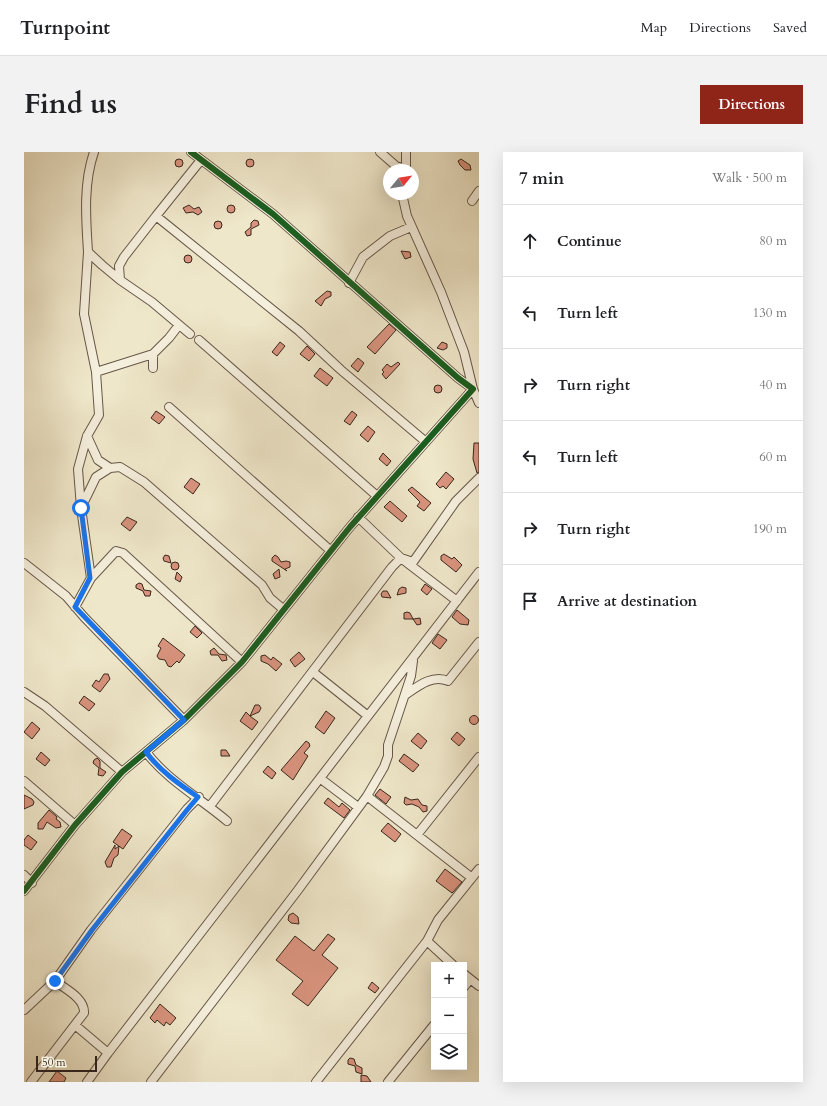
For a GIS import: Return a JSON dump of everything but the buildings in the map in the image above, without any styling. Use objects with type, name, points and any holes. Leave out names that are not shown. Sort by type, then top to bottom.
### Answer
[{"type":"street","points":[[90,578],[81,508],[78,469],[87,436],[99,415],[96,372],[84,314],[88,252],[86,210],[91,162],[94,152]]},
{"type":"street","points":[[191,152],[273,214],[349,283],[458,378],[473,389]]},
{"type":"street","points":[[380,152],[394,164]]},
{"type":"street","points":[[406,152],[406,164]]},
{"type":"street","points":[[408,164],[412,152]]},
{"type":"street","points":[[120,280],[120,266],[124,257],[201,160]]},
{"type":"street","points":[[472,201],[479,191]]},
{"type":"street","points":[[403,200],[411,227],[441,292],[464,352],[473,389],[479,403]]},
{"type":"street","points":[[156,216],[299,331],[341,370],[426,442]]},
{"type":"street","points":[[349,283],[363,257],[390,236],[411,227]]},
{"type":"street","points":[[88,252],[102,266],[152,302],[190,334]]},
{"type":"street","points":[[96,372],[153,354],[169,338],[178,325]]},
{"type":"street","points":[[199,340],[377,496]]},
{"type":"street","points":[[153,354],[153,368]]},
{"type":"street","points":[[24,891],[32,883],[75,825],[122,772],[184,720],[242,662],[279,618],[283,609],[358,517],[473,389]]},
{"type":"street","points":[[169,407],[331,551]]},
{"type":"street","points":[[87,436],[98,460],[110,468]]},
{"type":"street","points":[[81,508],[96,477],[110,468],[120,467],[144,482],[262,585],[270,598],[283,609]]},
{"type":"street","points":[[401,558],[413,562],[456,501],[479,478]]},
{"type":"street","points":[[358,517],[401,558],[457,601]]},
{"type":"street","points":[[75,607],[90,578],[116,551],[123,552],[242,662]]},
{"type":"street","points":[[210,806],[313,672],[358,610],[401,558]]},
{"type":"street","points":[[24,563],[66,596],[184,720]]},
{"type":"street","points":[[87,1082],[368,716],[413,660],[479,572]]},
{"type":"street","points":[[405,695],[431,680],[441,678],[448,682],[479,642]]},
{"type":"street","points":[[151,1082],[298,890],[367,796],[384,767],[388,756],[388,745],[411,676],[413,660]]},
{"type":"street","points":[[313,672],[368,716]]},
{"type":"street","points":[[24,692],[45,706],[122,772]]},
{"type":"street","points":[[146,752],[155,764],[168,776],[210,806],[227,821]]},
{"type":"street","points":[[417,835],[479,757]]},
{"type":"street","points":[[321,779],[358,807]]},
{"type":"street","points":[[24,781],[75,825]]},
{"type":"street","points":[[367,796],[472,878]]},
{"type":"street","points":[[24,1010],[55,981],[92,930],[198,797]]},
{"type":"street","points":[[316,1082],[427,941],[438,920],[479,869]]},
{"type":"street","points":[[24,875],[32,883]]},
{"type":"street","points":[[427,941],[450,962]]},
{"type":"street","points":[[467,976],[479,986]]},
{"type":"street","points":[[31,1082],[84,1013],[84,1007],[80,1000],[55,981]]},
{"type":"street","points":[[24,1001],[35,1000]]},
{"type":"street","points":[[75,1025],[108,1053]]},
{"type":"street","points":[[388,1082],[431,1028]]},
{"type":"cycle path","points":[[24,891],[75,825],[122,772],[184,720],[242,662],[350,527],[473,389],[458,378],[273,214],[191,152]]},
{"type":"route","points":[[55,981],[92,930],[198,797],[168,776],[155,764],[146,752],[184,720],[75,607],[90,578],[81,508]]}]
